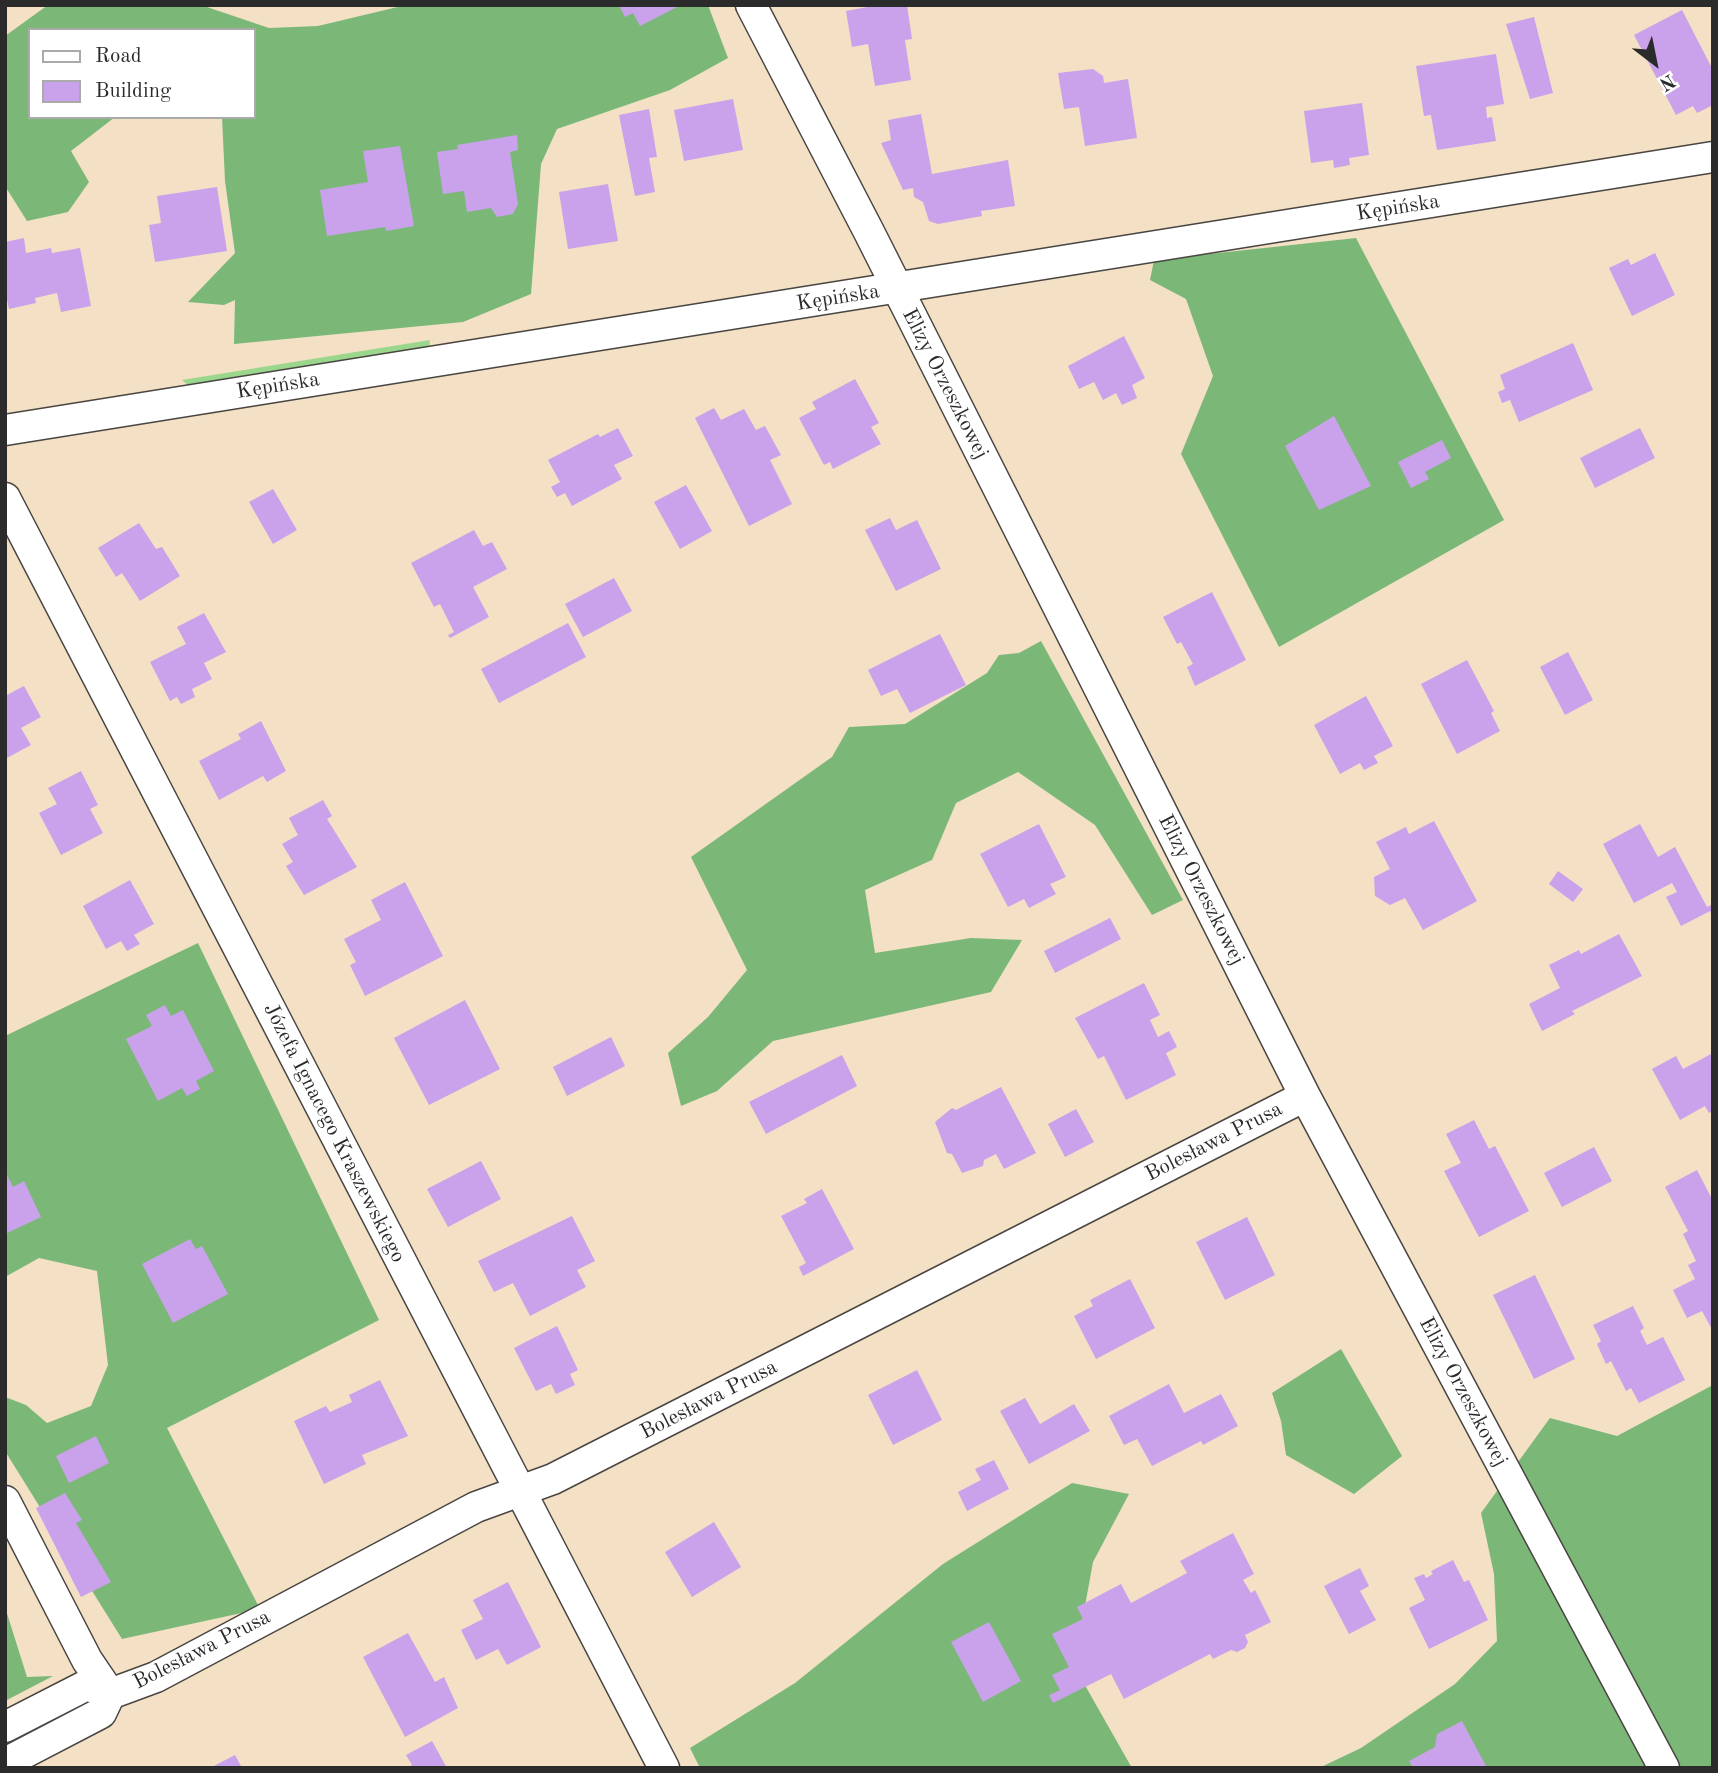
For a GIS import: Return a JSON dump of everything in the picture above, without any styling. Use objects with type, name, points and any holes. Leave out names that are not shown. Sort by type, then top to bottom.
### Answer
[{"type":"street","name":"Elizy Orzeszkowej","points":[[751,5],[1305,1096],[1664,1768]]},
{"type":"street","name":"Kępińska","points":[[5,430],[1713,157]]},
{"type":"street","name":"Józefa Ignacego Kraszewskiego","points":[[5,498],[664,1768]]},
{"type":"street","name":"Bolesława Prusa","points":[[5,1727],[87,1685],[110,1693],[156,1677],[476,1507],[553,1479],[1305,1096]]},
{"type":"street","points":[[5,1501],[87,1660],[110,1693]]},
{"type":"street","name":"Bolesława Prusa","points":[[5,1763],[101,1713],[110,1693]]},
{"type":"green space","points":[[48,5],[201,5],[269,28],[318,26],[406,5],[708,5],[728,58],[670,90],[557,129],[541,164],[531,294],[463,322],[234,344],[235,300],[224,305],[188,302],[235,253],[225,181],[222,119],[256,119],[256,28],[28,28],[28,119],[112,119],[71,151],[89,182],[68,212],[27,221],[5,186],[5,36]]},
{"type":"green space","points":[[1356,238],[1504,520],[1279,647],[1181,454],[1213,376],[1186,299],[1150,280],[1154,260]]},
{"type":"green space","points":[[430,340],[429,347],[188,385],[182,380]]},
{"type":"green space","points":[[1041,641],[1183,900],[1152,915],[1095,825],[1018,772],[956,803],[932,860],[865,890],[875,953],[971,938],[1022,940],[991,992],[773,1041],[717,1091],[681,1106],[668,1053],[708,1017],[747,970],[691,857],[832,757],[849,727],[905,724],[987,673],[999,655],[1019,653]]},
{"type":"green space","points":[[198,943],[379,1320],[167,1428],[260,1609],[122,1639],[5,1451],[5,1397],[26,1405],[47,1423],[91,1406],[108,1365],[97,1271],[39,1258],[5,1277],[5,1036]]},
{"type":"green space","points":[[1341,1349],[1402,1456],[1354,1494],[1286,1455],[1281,1421],[1272,1393]]},
{"type":"green space","points":[[1713,1385],[1713,1768],[1319,1768],[1361,1748],[1455,1684],[1497,1641],[1494,1574],[1481,1513],[1550,1418],[1617,1436]]},
{"type":"green space","points":[[1072,1483],[1129,1494],[1093,1562],[1074,1666],[1132,1768],[700,1768],[690,1748],[795,1683],[943,1564]]},
{"type":"green space","points":[[5,1607],[27,1677],[53,1676],[5,1701]]},
{"type":"green space","points":[[98,1692],[101,1701],[5,1751],[5,1738]]},
{"type":"building","points":[[619,5],[681,5],[640,26],[633,13],[625,17]]},
{"type":"building","points":[[878,5],[907,5],[912,39],[905,40],[911,80],[875,86],[868,44],[852,47],[846,11]]},
{"type":"building","points":[[1682,10],[1713,70],[1713,105],[1697,113],[1693,106],[1676,115],[1634,35]]},
{"type":"building","points":[[1534,17],[1553,93],[1530,99],[1506,24]]},
{"type":"building","points":[[1496,54],[1504,104],[1486,107],[1487,118],[1492,117],[1496,141],[1437,150],[1431,115],[1424,116],[1416,66]]},
{"type":"building","points":[[1093,69],[1103,76],[1104,83],[1128,79],[1137,138],[1085,146],[1079,107],[1064,109],[1058,73]]},
{"type":"building","points":[[733,99],[743,150],[684,161],[674,110]]},
{"type":"building","points":[[1362,103],[1369,155],[1349,158],[1350,165],[1334,168],[1333,160],[1311,163],[1304,111]]},
{"type":"building","points":[[649,109],[657,157],[649,158],[655,192],[635,196],[619,115]]},
{"type":"building","points":[[921,114],[932,174],[1008,160],[1015,206],[981,211],[982,216],[938,224],[929,221],[923,202],[914,197],[913,188],[903,190],[881,143],[891,140],[888,120]]},
{"type":"building","points":[[517,135],[518,150],[510,152],[518,204],[513,214],[497,217],[491,208],[467,212],[464,191],[443,194],[437,152],[458,149],[457,145]]},
{"type":"building","points":[[400,146],[414,226],[386,231],[385,227],[327,236],[320,190],[368,182],[363,151]]},
{"type":"building","points":[[608,184],[618,241],[568,249],[559,192]]},
{"type":"building","points":[[217,187],[227,251],[155,262],[149,225],[161,223],[157,196]]},
{"type":"building","points":[[24,238],[26,253],[51,248],[52,253],[80,248],[91,306],[61,312],[57,293],[35,298],[36,303],[9,309],[5,289],[5,242]]},
{"type":"building","points":[[1655,253],[1675,295],[1632,316],[1609,268],[1628,259],[1631,265]]},
{"type":"building","points":[[1124,336],[1145,378],[1132,385],[1137,398],[1122,405],[1116,393],[1103,400],[1094,382],[1079,389],[1068,366]]},
{"type":"building","points":[[1573,343],[1593,390],[1519,422],[1510,400],[1502,403],[1498,392],[1505,389],[1500,375]]},
{"type":"building","points":[[855,379],[879,423],[871,427],[881,444],[833,469],[830,462],[824,465],[799,418],[816,409],[812,402]]},
{"type":"building","points":[[714,408],[721,420],[744,409],[756,430],[765,426],[781,455],[770,460],[792,504],[749,526],[695,418]]},
{"type":"building","points":[[1334,416],[1371,486],[1319,510],[1285,446]]},
{"type":"building","points":[[618,428],[633,456],[614,465],[622,479],[572,506],[565,493],[557,497],[551,487],[560,482],[548,460],[598,434],[600,437]]},
{"type":"building","points":[[1640,428],[1655,458],[1595,488],[1580,458]]},
{"type":"building","points":[[1442,440],[1451,458],[1425,472],[1429,479],[1411,488],[1398,462]]},
{"type":"building","points":[[686,485],[712,531],[680,549],[654,502]]},
{"type":"building","points":[[273,489],[297,530],[273,544],[249,502]]},
{"type":"building","points":[[890,518],[896,530],[917,520],[941,569],[896,591],[865,530]]},
{"type":"building","points":[[139,523],[156,549],[162,547],[180,576],[140,601],[122,573],[116,577],[98,548]]},
{"type":"building","points":[[474,530],[483,546],[492,542],[507,569],[473,587],[489,617],[450,638],[448,635],[454,632],[440,604],[434,607],[411,563]]},
{"type":"building","points":[[614,578],[632,611],[583,637],[565,604]]},
{"type":"building","points":[[1212,592],[1246,660],[1195,686],[1187,667],[1193,664],[1181,642],[1177,644],[1163,617]]},
{"type":"building","points":[[204,613],[226,652],[204,663],[212,679],[192,689],[195,697],[181,704],[177,697],[170,701],[150,662],[186,644],[177,627]]},
{"type":"building","points":[[568,623],[586,657],[499,703],[481,669]]},
{"type":"building","points":[[940,634],[966,685],[910,713],[897,689],[881,696],[868,670]]},
{"type":"building","points":[[1568,652],[1593,700],[1565,715],[1540,667]]},
{"type":"building","points":[[1467,660],[1494,711],[1491,713],[1500,731],[1457,754],[1421,684]]},
{"type":"building","points":[[24,686],[41,717],[21,728],[31,745],[5,759],[5,696]]},
{"type":"building","points":[[1366,696],[1393,746],[1374,756],[1378,763],[1364,770],[1360,763],[1340,774],[1314,725]]},
{"type":"building","points":[[261,721],[286,771],[267,782],[263,776],[219,800],[199,761],[241,739],[238,734]]},
{"type":"building","points":[[81,771],[98,805],[90,809],[103,833],[61,855],[39,813],[57,804],[48,788]]},
{"type":"building","points":[[323,800],[332,816],[327,819],[357,867],[304,895],[286,866],[293,862],[282,844],[298,835],[289,818]]},
{"type":"building","points":[[1434,821],[1477,901],[1423,930],[1405,898],[1390,905],[1375,896],[1374,877],[1390,869],[1376,842],[1406,827],[1409,834]]},
{"type":"building","points":[[1039,824],[1066,877],[1050,884],[1056,894],[1029,908],[1024,899],[1008,907],[980,854]]},
{"type":"building","points":[[1640,824],[1658,857],[1675,847],[1707,907],[1713,904],[1713,917],[1710,911],[1681,926],[1666,897],[1677,892],[1672,883],[1634,903],[1603,844]]},
{"type":"building","points":[[1558,871],[1583,889],[1573,902],[1549,884]]},
{"type":"building","points":[[130,880],[154,924],[134,935],[140,944],[127,951],[121,941],[106,949],[83,906]]},
{"type":"building","points":[[405,882],[443,956],[365,996],[350,965],[356,962],[344,939],[381,920],[371,900]]},
{"type":"building","points":[[1110,918],[1121,939],[1055,973],[1044,951]]},
{"type":"building","points":[[1619,934],[1642,976],[1572,1011],[1575,1014],[1542,1031],[1529,1004],[1560,988],[1549,965],[1579,950],[1581,954]]},
{"type":"building","points":[[1144,983],[1160,1015],[1150,1020],[1158,1037],[1169,1031],[1177,1047],[1166,1053],[1176,1075],[1126,1100],[1104,1056],[1098,1059],[1075,1018]]},
{"type":"building","points":[[465,1000],[500,1069],[429,1105],[394,1038]]},
{"type":"building","points":[[165,1005],[171,1016],[183,1010],[214,1071],[196,1081],[200,1089],[187,1096],[182,1088],[158,1101],[126,1039],[152,1026],[146,1015]]},
{"type":"building","points":[[611,1037],[625,1066],[567,1096],[553,1067]]},
{"type":"building","points":[[1713,1053],[1713,1111],[1709,1113],[1705,1106],[1680,1120],[1652,1069],[1676,1056],[1683,1069]]},
{"type":"building","points":[[842,1055],[857,1086],[766,1134],[749,1102]]},
{"type":"building","points":[[1001,1087],[1036,1153],[1004,1169],[996,1154],[984,1160],[983,1166],[962,1173],[952,1154],[947,1153],[935,1122],[952,1108],[956,1110]]},
{"type":"building","points":[[1076,1109],[1094,1142],[1065,1157],[1048,1124]]},
{"type":"building","points":[[1474,1120],[1489,1149],[1495,1146],[1529,1211],[1479,1237],[1444,1171],[1461,1163],[1446,1134]]},
{"type":"building","points":[[1594,1147],[1612,1181],[1562,1207],[1544,1173]]},
{"type":"building","points":[[481,1161],[501,1199],[448,1227],[427,1189]]},
{"type":"building","points":[[1697,1170],[1713,1201],[1713,1331],[1702,1311],[1687,1318],[1673,1290],[1695,1279],[1688,1265],[1696,1261],[1683,1234],[1688,1231],[1665,1187]]},
{"type":"building","points":[[5,1171],[13,1187],[24,1181],[41,1217],[5,1234]]},
{"type":"building","points":[[822,1189],[854,1249],[803,1276],[799,1267],[806,1263],[781,1216],[807,1203],[804,1199]]},
{"type":"building","points":[[572,1216],[595,1261],[577,1270],[586,1287],[530,1316],[513,1283],[494,1292],[478,1261]]},
{"type":"building","points":[[1247,1217],[1275,1275],[1225,1300],[1196,1242]]},
{"type":"building","points":[[190,1239],[196,1249],[202,1246],[228,1294],[173,1323],[142,1264]]},
{"type":"building","points":[[1535,1275],[1575,1359],[1534,1379],[1493,1295]]},
{"type":"building","points":[[1130,1279],[1155,1328],[1096,1359],[1074,1316],[1093,1306],[1090,1300]]},
{"type":"building","points":[[1633,1306],[1644,1328],[1640,1331],[1647,1345],[1663,1337],[1685,1380],[1639,1403],[1631,1388],[1626,1391],[1611,1361],[1606,1364],[1597,1344],[1601,1341],[1593,1325]]},
{"type":"building","points":[[557,1326],[578,1370],[570,1374],[575,1385],[556,1394],[551,1384],[536,1391],[514,1348]]},
{"type":"building","points":[[917,1370],[942,1420],[893,1445],[868,1395]]},
{"type":"building","points":[[380,1380],[408,1436],[362,1455],[366,1464],[324,1484],[294,1421],[326,1406],[330,1412],[352,1402],[349,1395]]},
{"type":"building","points":[[1169,1384],[1184,1413],[1221,1394],[1238,1426],[1203,1445],[1201,1441],[1152,1466],[1137,1439],[1124,1445],[1109,1416]]},
{"type":"building","points":[[1025,1398],[1040,1424],[1074,1404],[1090,1431],[1029,1464],[1000,1411]]},
{"type":"building","points":[[96,1436],[109,1463],[69,1483],[56,1456]]},
{"type":"building","points":[[994,1460],[1009,1489],[967,1511],[958,1492],[981,1480],[975,1469]]},
{"type":"building","points":[[65,1493],[82,1520],[76,1523],[111,1582],[81,1597],[36,1508]]},
{"type":"building","points":[[714,1522],[741,1567],[692,1597],[665,1552]]},
{"type":"building","points":[[1233,1533],[1254,1574],[1243,1580],[1251,1593],[1255,1590],[1271,1622],[1245,1635],[1248,1642],[1245,1648],[1237,1652],[1231,1650],[1213,1659],[1210,1654],[1124,1699],[1111,1674],[1053,1703],[1049,1695],[1060,1690],[1052,1675],[1069,1667],[1052,1634],[1083,1619],[1077,1607],[1121,1584],[1131,1603],[1187,1573],[1180,1561]]},
{"type":"building","points":[[1453,1560],[1464,1582],[1469,1580],[1488,1620],[1429,1649],[1409,1608],[1425,1600],[1414,1578],[1424,1574],[1426,1578],[1433,1574],[1431,1571]]},
{"type":"building","points":[[1360,1568],[1369,1586],[1360,1591],[1376,1620],[1349,1634],[1324,1586]]},
{"type":"building","points":[[508,1582],[541,1647],[507,1665],[498,1649],[476,1660],[461,1630],[483,1619],[473,1600]]},
{"type":"building","points":[[989,1622],[1021,1681],[983,1702],[951,1642]]},
{"type":"building","points":[[408,1633],[435,1682],[444,1677],[458,1708],[405,1737],[363,1657]]},
{"type":"building","points":[[1462,1721],[1487,1768],[1413,1768],[1409,1761],[1435,1747],[1437,1734]]},
{"type":"building","points":[[432,1741],[447,1768],[407,1768],[412,1765],[406,1755]]},
{"type":"building","points":[[235,1755],[242,1768],[210,1768]]}]
